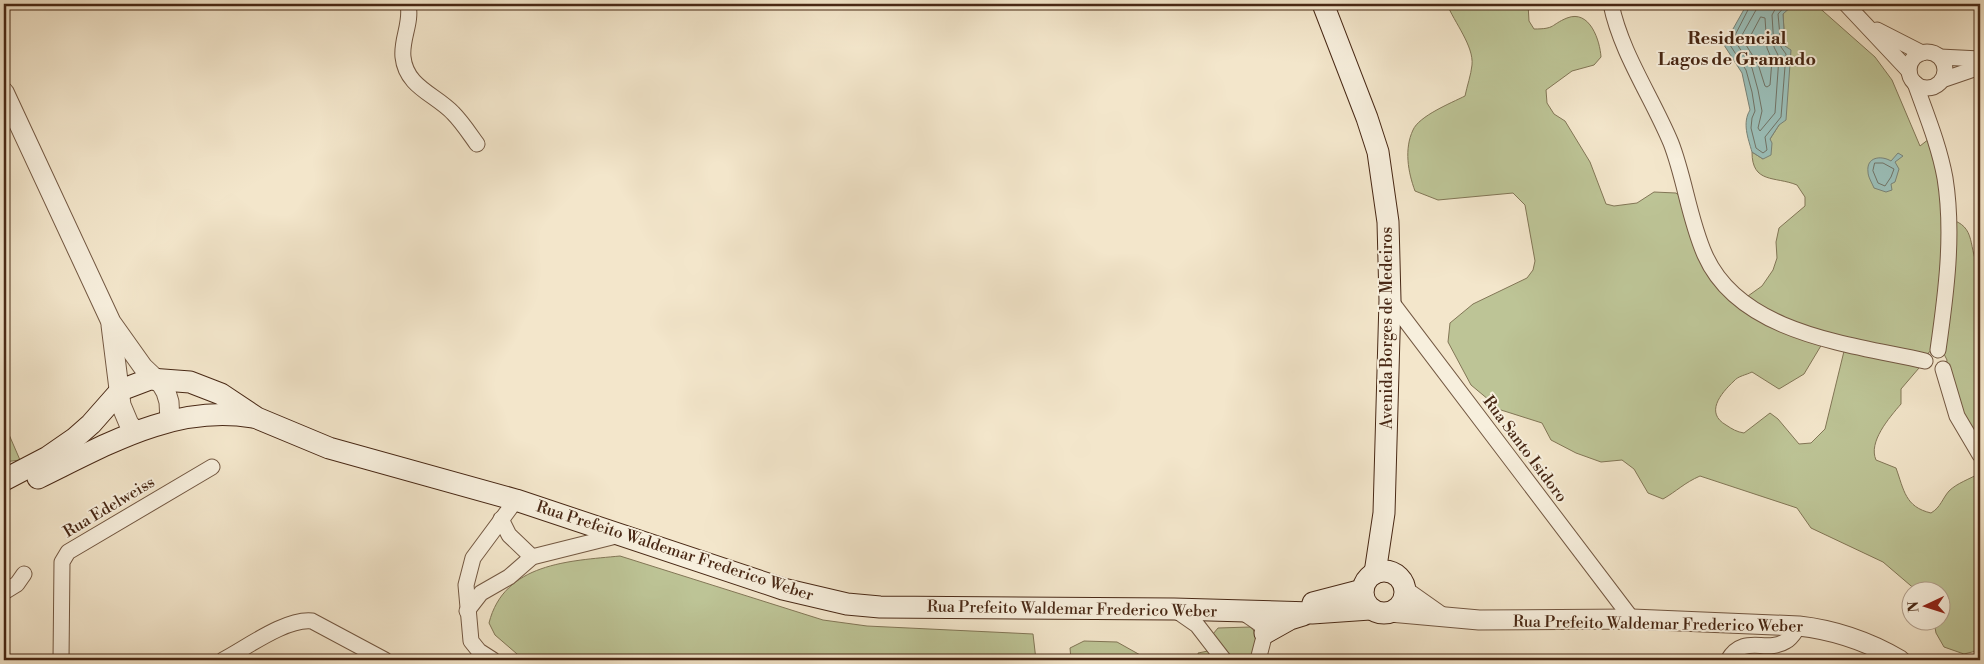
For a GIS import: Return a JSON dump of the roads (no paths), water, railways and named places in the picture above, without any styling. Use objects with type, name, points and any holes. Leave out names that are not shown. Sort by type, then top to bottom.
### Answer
[{"type":"main road","name":"Avenida Borges de Medeiros","points":[[1323,4],[1367,118],[1378,152],[1388,222],[1390,300],[1383,592]]},
{"type":"main road","points":[[14,483],[74,440],[91,424],[120,390],[133,384],[155,379],[190,382],[221,394],[257,418]]},
{"type":"main road","points":[[14,483],[170,420],[210,414],[234,414],[257,418]]},
{"type":"main road","name":"Rua Prefeito Waldemar Frederico Weber","points":[[257,418],[330,448],[516,500],[623,534],[783,589],[847,604],[880,607],[1286,610],[1312,612],[1383,592]]},
{"type":"main road","points":[[4,470],[14,483]]},
{"type":"main road","name":"Rua Prefeito Waldemar Frederico Weber","points":[[1286,610],[1383,592]]},
{"type":"main road","points":[[1265,633],[1290,619],[1312,612]]},
{"type":"street","points":[[408,4],[409,22],[403,57],[412,81],[455,114],[477,144]]},
{"type":"street","points":[[1611,4],[1620,31],[1678,161],[1705,256],[1718,277],[1737,298],[1757,313],[1785,325],[1825,338],[1925,361]]},
{"type":"street","points":[[1846,4],[1869,26],[1912,77],[1926,88],[1980,67]]},
{"type":"street","points":[[1869,26],[1922,52],[1934,53],[1940,57],[1980,59]]},
{"type":"street","points":[[1922,52],[1912,60],[1912,77],[1934,135],[1945,177],[1949,219],[1948,264],[1938,350]]},
{"type":"street","points":[[1934,135],[1937,84],[1945,68],[1940,57]]},
{"type":"street","points":[[4,92],[110,322],[142,367],[162,385],[169,402],[170,420]]},
{"type":"street","name":"Rua Santo Isidoro","points":[[1390,300],[1632,619]]},
{"type":"street","points":[[110,322],[121,405],[125,418],[137,432]]},
{"type":"street","points":[[1943,369],[1934,372],[1926,366],[1925,361],[1929,352],[1938,350],[1942,352],[1947,360],[1943,369],[1956,416],[1980,455]]},
{"type":"street","name":"Rua Edelweiss","points":[[61,660],[62,562],[64,557],[68,552],[212,467]]},
{"type":"street","points":[[493,660],[479,651],[471,641],[466,585],[473,558],[516,500]]},
{"type":"street","points":[[502,519],[509,535],[532,557]]},
{"type":"street","points":[[467,611],[481,593],[509,576],[532,557],[623,534]]},
{"type":"street","points":[[4,592],[17,584],[24,574]]},
{"type":"street","name":"Rua Prefeito Waldemar Frederico Weber","points":[[1383,592],[1440,616]]},
{"type":"street","name":"Rua Prefeito Waldemar Frederico Weber","points":[[1383,592],[1440,616],[1480,620],[1632,619],[1799,626],[1835,632],[1900,660]]},
{"type":"street","points":[[1174,609],[1197,625],[1224,660]]},
{"type":"street","points":[[1240,610],[1260,624],[1265,633],[1258,660]]},
{"type":"street","points":[[223,660],[281,629],[304,620],[312,621],[386,660]]},
{"type":"street","points":[[1728,660],[1735,650],[1743,646],[1782,644],[1788,640],[1799,626]]},
{"type":"water","points":[[1747,4],[1792,4],[1783,14],[1785,46],[1791,50],[1786,120],[1779,125],[1770,139],[1772,143],[1771,155],[1763,159],[1752,152],[1746,125],[1750,110],[1742,73],[1724,45]]},
{"type":"water","points":[[1898,153],[1903,156],[1895,162],[1899,169],[1895,182],[1891,184],[1892,190],[1886,192],[1874,188],[1868,174],[1869,163],[1879,158],[1891,161]]},
{"type":"district","name":"Residencial Lagos de Gramado","points":[[1737,48]]}]
